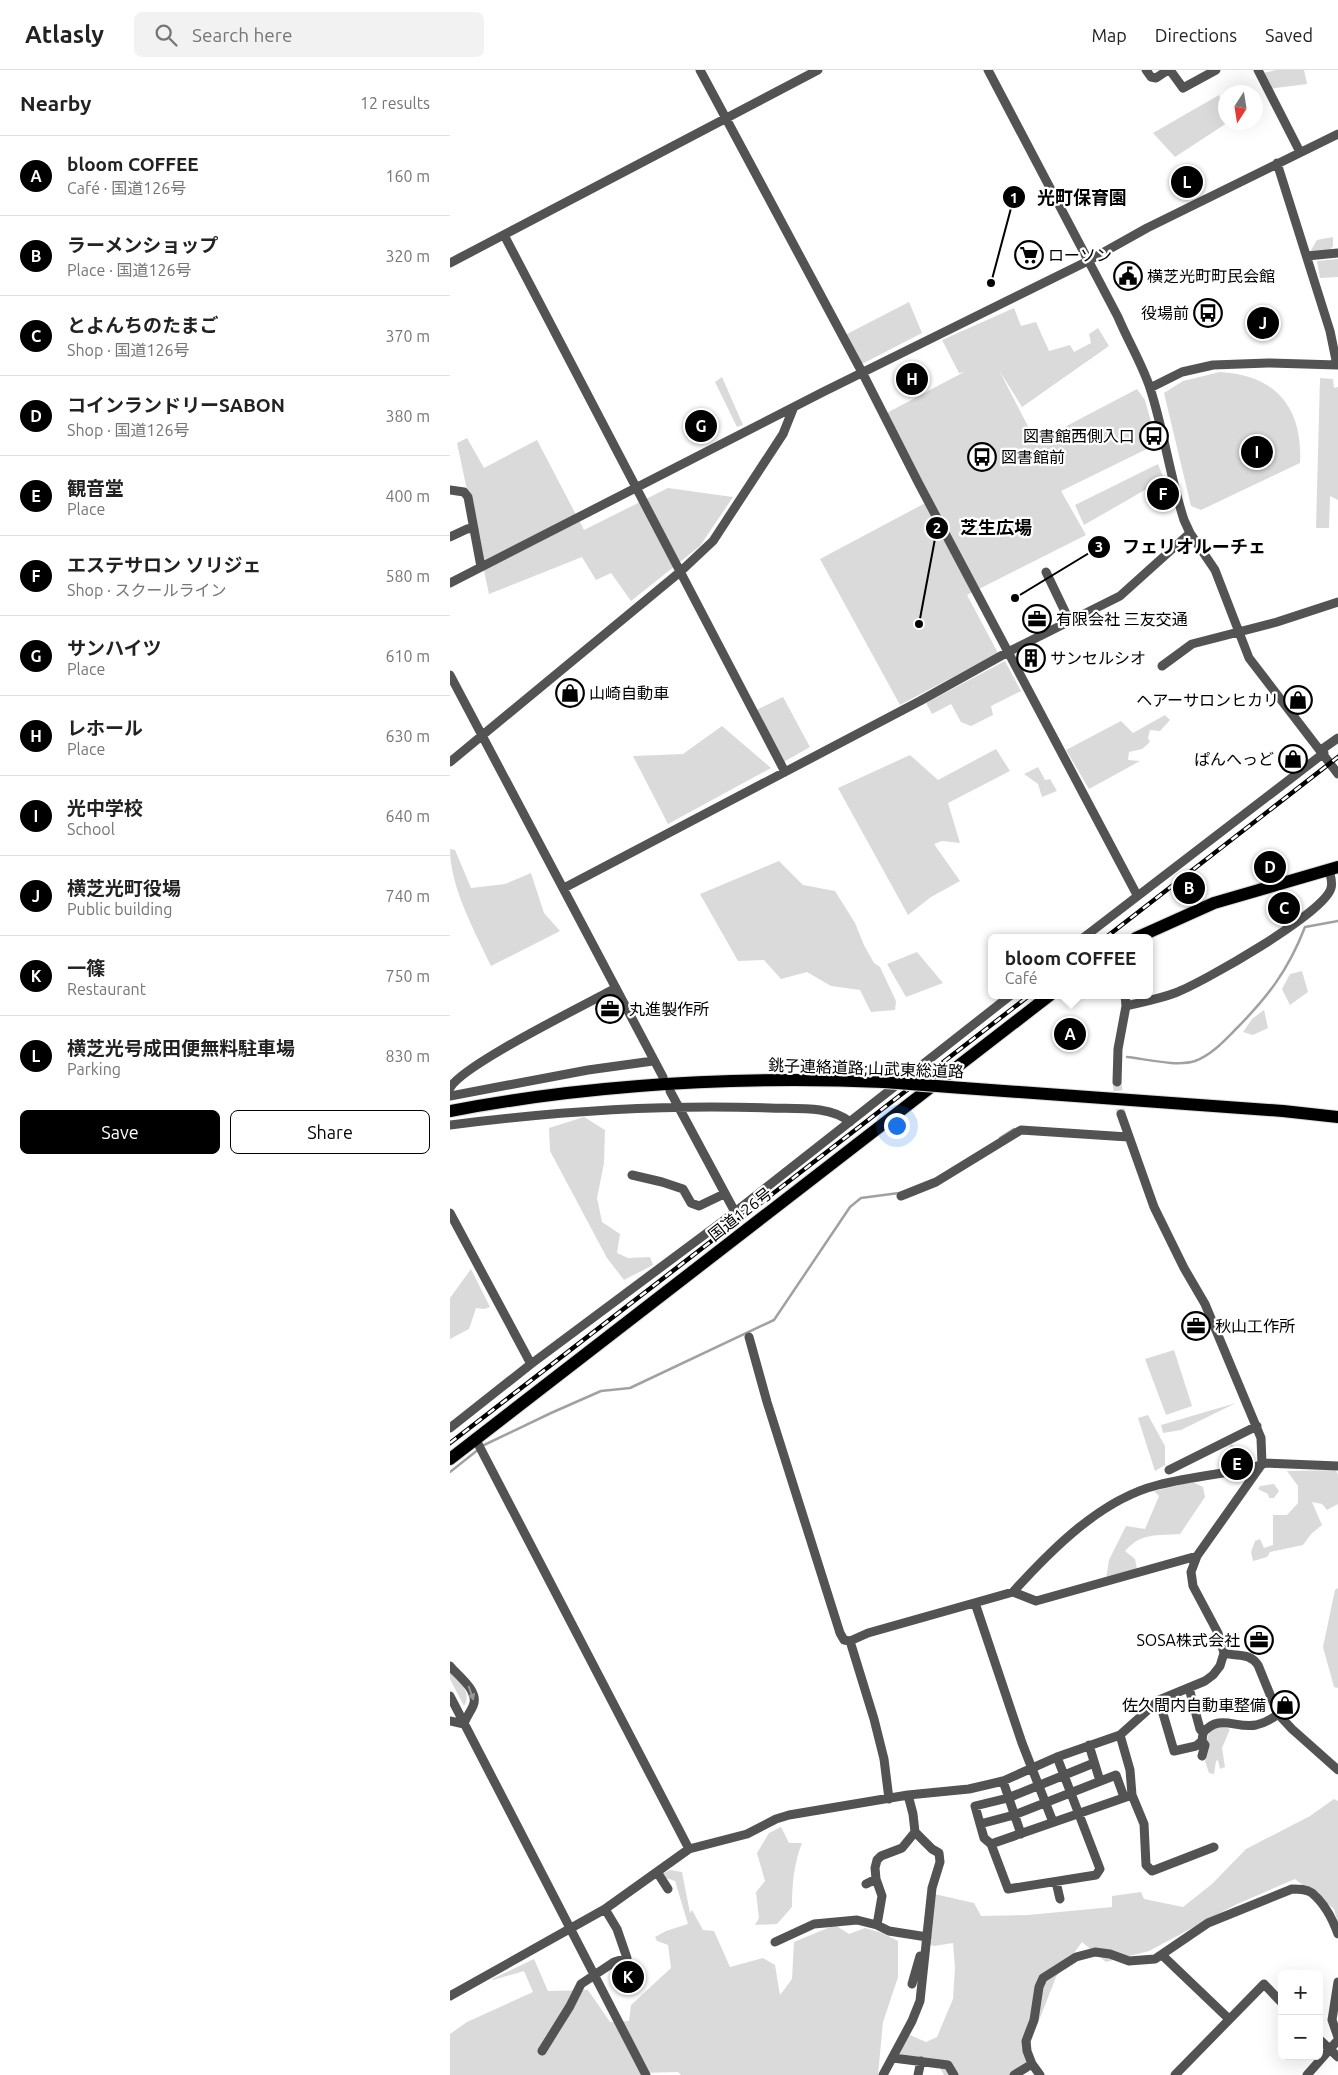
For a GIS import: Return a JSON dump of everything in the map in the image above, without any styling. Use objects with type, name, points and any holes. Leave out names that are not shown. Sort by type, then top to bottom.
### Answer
[{"type":"highway","points":[[1145,934],[1214,903],[1334,868]]},
{"type":"highway","name":"国道126号","points":[[450,1459],[479,1445],[1045,999]]},
{"type":"highway","name":"銚子連絡道路;山武東総道路","points":[[450,1111],[539,1097],[645,1085],[783,1080],[884,1082],[1283,1111]]},
{"type":"highway","points":[[1283,1111],[1338,1112]]},
{"type":"highway","points":[[1283,1111],[1338,1117]]},
{"type":"street","points":[[700,70],[863,374],[918,484],[1137,895]]},
{"type":"street","points":[[450,263],[818,70]]},
{"type":"street","points":[[988,70],[1118,317],[1150,388],[1177,499],[1190,533],[1215,570],[1249,658],[1338,774]]},
{"type":"street","points":[[1146,70],[1151,77],[1156,78],[1169,70],[1183,88],[1216,70]]},
{"type":"street","points":[[1258,70],[1300,152]]},
{"type":"street","points":[[450,583],[1068,269],[1088,261],[1147,228],[1338,134]]},
{"type":"street","points":[[1150,388],[1182,372],[1213,365],[1268,363],[1338,365],[1330,331],[1278,163]]},
{"type":"street","points":[[504,235],[785,772]]},
{"type":"street","points":[[1307,256],[1338,253]]},
{"type":"street","points":[[450,762],[680,572],[706,547],[718,534],[783,434],[793,409]]},
{"type":"street","points":[[450,491],[464,492],[468,497],[481,567]]},
{"type":"street","points":[[450,537],[473,528]]},
{"type":"street","points":[[564,888],[1008,652],[1120,596],[1190,533]]},
{"type":"street","points":[[1046,572],[1070,622]]},
{"type":"street","points":[[1162,666],[1192,644],[1277,622],[1338,602]]},
{"type":"street","points":[[450,675],[663,1077]]},
{"type":"street","points":[[1088,934],[1338,738]]},
{"type":"street","points":[[1126,1006],[1173,994],[1194,985],[1220,971],[1292,925],[1328,893],[1331,888],[1334,868]]},
{"type":"street","points":[[450,1088],[459,1077],[502,1050],[616,988]]},
{"type":"street","points":[[450,1428],[531,1364],[734,1212],[1006,999]]},
{"type":"street","points":[[1117,1082],[1118,1049],[1126,1006],[1125,999]]},
{"type":"street","points":[[450,1096],[561,1075],[653,1061]]},
{"type":"street","points":[[670,1091],[734,1212]]},
{"type":"street","points":[[450,1125],[525,1115],[678,1106],[810,1110],[836,1113],[850,1122]]},
{"type":"street","points":[[450,1996],[605,1909],[689,1849],[747,1834],[789,1815],[908,1795],[969,1789],[1003,1781],[1056,1757],[1120,1735],[1159,1700],[1205,1681],[1214,1674],[1220,1666],[1224,1653],[1218,1633],[1193,1586],[1191,1572],[1197,1556],[1262,1464],[1261,1438],[1205,1304],[1184,1268],[1154,1207],[1121,1114]]},
{"type":"street","points":[[901,1196],[936,1182],[1021,1130],[1128,1137]]},
{"type":"street","points":[[632,1175],[683,1189],[691,1203],[699,1206],[724,1194]]},
{"type":"street","points":[[450,1213],[531,1364]]},
{"type":"street","points":[[749,1337],[767,1402],[840,1633],[844,1640],[850,1642],[868,1633],[1013,1592],[1061,1543],[1119,1500],[1157,1485],[1252,1468],[1262,1464],[1338,1466]]},
{"type":"street","points":[[1169,1470],[1257,1426]]},
{"type":"street","points":[[479,1445],[689,1849]]},
{"type":"street","points":[[1013,1592],[1036,1601],[1197,1556]]},
{"type":"street","points":[[975,1603],[1031,1768],[1040,1786],[1053,1822]]},
{"type":"street","points":[[850,1642],[874,1718],[884,1759],[889,1799]]},
{"type":"street","points":[[1224,1653],[1233,1656],[1244,1655],[1254,1659],[1278,1714],[1338,1770]]},
{"type":"street","points":[[450,1666],[469,1686],[473,1695],[474,1704],[464,1724]]},
{"type":"street","points":[[1188,1688],[1205,1745],[1202,1756]]},
{"type":"street","points":[[450,1696],[646,2075]]},
{"type":"street","points":[[1159,1700],[1174,1751],[1196,1746],[1210,1725],[1216,1722],[1255,1725],[1278,1714]]},
{"type":"street","points":[[450,1721],[464,1724]]},
{"type":"street","points":[[1120,1735],[1130,1770],[1128,1796]]},
{"type":"street","points":[[1089,1745],[1100,1781]]},
{"type":"street","points":[[1056,1757],[1064,1776],[1100,1869],[1096,1875],[1008,1889],[991,1844],[984,1838],[975,1806],[1008,1798],[1040,1786],[1064,1776],[1094,1763]]},
{"type":"street","points":[[980,1824],[1014,1815],[1116,1775],[1144,1824],[1146,1865],[1152,1871],[1214,1847]]},
{"type":"street","points":[[1003,1781],[1021,1834]]},
{"type":"street","points":[[883,2075],[912,2022],[920,2001],[932,1888],[940,1862],[939,1853],[932,1849],[915,1832],[914,1814],[908,1795]]},
{"type":"street","points":[[991,1844],[1128,1796]]},
{"type":"street","points":[[877,1925],[882,1896],[876,1879],[875,1868],[877,1860],[881,1856],[902,1848],[915,1832]]},
{"type":"street","points":[[1160,1860],[1174,1863]]},
{"type":"street","points":[[657,1872],[668,1888]]},
{"type":"street","points":[[866,1884],[876,1879]]},
{"type":"street","points":[[1056,1882],[1060,1899]]},
{"type":"street","points":[[1040,2075],[1032,2064],[1027,2051],[1026,2041],[1034,2020],[1039,1987],[1043,1978],[1076,1956],[1095,1952],[1110,1954],[1129,1961],[1145,1960],[1162,1955],[1208,1923],[1292,1889],[1301,1889],[1311,1893],[1333,1920],[1338,1934]]},
{"type":"street","points":[[542,2051],[570,2006],[581,1984],[614,1962],[627,1958],[617,1929],[605,1909]]},
{"type":"street","points":[[775,1942],[814,1924],[857,1920],[926,1942]]},
{"type":"street","points":[[912,1984],[926,1942]]},
{"type":"street","points":[[1162,1955],[1229,2019]]},
{"type":"street","points":[[1307,2075],[1331,2050],[1338,2038],[1332,2020],[1338,1982]]},
{"type":"street","points":[[1175,2075],[1264,1984],[1278,1999]]},
{"type":"street","points":[[1323,2043],[1338,2056]]},
{"type":"street","points":[[893,2058],[948,2065],[954,2075]]},
{"type":"street","points":[[918,2075],[921,2061]]},
{"type":"street","points":[[1014,2075],[1032,2064]]},
{"type":"shaded area","points":[[1276,70],[1304,70],[1307,84],[1269,89],[1263,73]]},
{"type":"shaded area","points":[[1218,96],[1218,129],[1175,157],[1153,133]]},
{"type":"shaded area","points":[[1333,237],[1333,246],[1328,253],[1312,253],[1311,250],[1317,240]]},
{"type":"shaded area","points":[[1338,259],[1338,277],[1320,278],[1317,261]]},
{"type":"shaded area","points":[[909,302],[922,333],[862,364],[845,335]]},
{"type":"shaded area","points":[[1014,308],[1021,326],[1036,322],[1049,351],[1070,345],[1074,352],[1091,343],[1089,334],[1098,328],[1109,346],[1022,407],[999,370],[1036,442],[1137,389],[1145,400],[1157,444],[1061,491],[1086,535],[967,595],[998,653],[900,705],[820,559],[929,501],[883,415],[964,372],[959,373],[942,340]]},
{"type":"shaded area","points":[[1220,372],[1257,380],[1271,388],[1282,398],[1291,411],[1297,426],[1300,443],[1300,463],[1201,510],[1191,506],[1164,393],[1183,381]]},
{"type":"shaded area","points":[[722,377],[743,425],[737,427],[715,382]]},
{"type":"shaded area","points":[[1320,378],[1333,379],[1334,388],[1338,387],[1338,500],[1330,496],[1329,528],[1316,528]]},
{"type":"shaded area","points":[[467,438],[484,468],[537,440],[584,530],[668,488],[733,497],[700,546],[631,601],[611,573],[596,580],[582,557],[489,594],[457,443]]},
{"type":"shaded area","points":[[1158,464],[1164,479],[1084,525],[1075,505]]},
{"type":"shaded area","points":[[1005,661],[1021,691],[991,706],[993,715],[971,726],[961,722],[951,704],[932,714],[926,703]]},
{"type":"shaded area","points":[[783,697],[810,747],[780,764],[752,712]]},
{"type":"shaded area","points":[[1165,715],[1170,720],[1160,731],[1150,730],[1148,738],[1150,742],[1142,749],[1129,752],[1128,760],[1140,761],[1089,789],[1066,750],[1121,721],[1133,733]]},
{"type":"shaded area","points":[[722,726],[771,768],[668,824],[633,756],[683,754]]},
{"type":"shaded area","points":[[996,749],[1010,771],[948,803],[960,843],[942,841],[934,844],[960,881],[931,897],[908,915],[838,788],[910,755],[938,780]]},
{"type":"shaded area","points":[[1038,767],[1045,780],[1050,779],[1057,791],[1042,797],[1038,784],[1024,774]]},
{"type":"shaded area","points":[[450,849],[455,850],[471,888],[505,884],[531,873],[544,913],[560,931],[491,966],[464,909],[454,879]]},
{"type":"shaded area","points":[[779,861],[803,885],[835,891],[855,923],[874,963],[880,967],[896,1001],[895,1010],[871,1012],[860,990],[831,986],[807,972],[781,979],[764,960],[738,961],[700,894]]},
{"type":"shaded area","points":[[917,952],[943,983],[906,997],[887,964]]},
{"type":"shaded area","points":[[1302,971],[1308,992],[1290,1005],[1282,989],[1290,974]]},
{"type":"shaded area","points":[[1264,1010],[1268,1028],[1253,1035],[1243,1032],[1252,1019]]},
{"type":"shaded area","points":[[584,1117],[605,1130],[604,1163],[597,1198],[602,1222],[620,1234],[617,1253],[628,1258],[650,1257],[653,1265],[624,1280],[607,1258],[550,1151],[549,1128]]},
{"type":"shaded area","points":[[471,1269],[490,1307],[484,1309],[476,1308],[469,1329],[450,1339],[450,1298]]},
{"type":"shaded area","points":[[1174,1350],[1192,1406],[1166,1415],[1145,1359]]},
{"type":"shaded area","points":[[1236,1403],[1181,1430],[1163,1433],[1161,1425]]},
{"type":"shaded area","points":[[1148,1415],[1165,1446],[1165,1465],[1155,1471],[1138,1418]]},
{"type":"shaded area","points":[[1231,1444],[1240,1451],[1241,1469],[1232,1470],[1229,1461],[1233,1457],[1229,1448]]},
{"type":"shaded area","points":[[1336,1470],[1338,1475],[1338,1504],[1327,1510],[1322,1504],[1312,1502],[1322,1525],[1311,1534],[1303,1545],[1270,1552],[1267,1557],[1253,1561],[1251,1552],[1255,1541],[1260,1539],[1264,1548],[1273,1545],[1273,1515],[1287,1515],[1298,1503],[1298,1486],[1287,1471]]},
{"type":"shaded area","points":[[1193,1482],[1203,1487],[1205,1497],[1180,1534],[1150,1536],[1131,1545],[1125,1551],[1135,1559],[1137,1569],[1106,1579],[1109,1560],[1126,1526],[1145,1529],[1159,1496],[1154,1491]]},
{"type":"shaded area","points":[[1274,1484],[1279,1491],[1274,1498],[1269,1498],[1268,1494],[1258,1489],[1260,1486]]},
{"type":"shaded area","points":[[1338,1588],[1338,1688],[1334,1687],[1323,1647],[1335,1590]]},
{"type":"shaded area","points":[[450,1670],[466,1691],[467,1696],[464,1706],[450,1679]]},
{"type":"shaded area","points":[[1220,1726],[1230,1729],[1222,1748],[1225,1767],[1220,1769],[1218,1760],[1216,1761],[1214,1774],[1209,1773],[1205,1761],[1208,1747],[1206,1743],[1210,1730]]},
{"type":"shaded area","points":[[1334,1799],[1338,1801],[1338,1924],[1334,1909],[1295,1879],[1235,1905],[1149,1951],[1106,1962],[1082,1942],[1056,1977],[1031,2041],[1027,2063],[1014,2075],[944,2075],[936,2061],[896,2057],[902,2043],[910,2035],[926,2042],[937,2037],[953,1999],[955,1968],[953,1943],[934,1946],[921,1942],[925,1913],[934,1894],[974,1903],[981,1916],[1028,1915],[1112,1907],[1112,1896],[1141,1892],[1144,1899],[1183,1907],[1212,1884],[1246,1849],[1310,1816]]},
{"type":"shaded area","points":[[781,1827],[789,1843],[802,1843],[794,1874],[792,1907],[777,1924],[755,1925],[759,1918],[756,1892],[765,1881],[757,1853],[769,1833]]},
{"type":"shaded area","points":[[670,1870],[682,1872],[690,1913],[692,1910],[703,1930],[714,1931],[730,1967],[763,1958],[775,1965],[780,1995],[792,1979],[794,1942],[835,1925],[849,1934],[865,1928],[882,1933],[898,1941],[898,1977],[883,2022],[878,2075],[681,2075],[678,2072],[640,2073],[641,2075],[450,2075],[450,2034],[467,2022],[533,1992],[524,1971],[492,1979],[534,1959],[548,1991],[588,1990],[610,2022],[629,2021],[631,2005],[671,1968],[668,1945],[657,1941],[655,1937],[666,1931],[688,1924],[675,1881],[663,1877],[662,1874]]},
{"type":"waterway","points":[[1127,1057],[1161,1062],[1188,1063],[1206,1055],[1246,1019],[1276,983],[1284,971],[1305,927],[1338,921]]},
{"type":"waterway","points":[[1000,1138],[1014,1129]]},
{"type":"waterway","points":[[450,1472],[484,1445],[551,1413],[601,1391],[630,1388],[774,1320],[850,1207],[861,1198],[899,1193]]},
{"type":"tunnel","points":[[1117,1082],[1121,1114]]},
{"type":"railway","points":[[1110,934],[1338,757]]},
{"type":"railway","points":[[450,1443],[1025,999]]},
{"type":"place","name":"横芝光号成田便無料駐車場","points":[[1187,182]]},
{"type":"place","name":"ローソン","points":[[1029,255]]},
{"type":"place","name":"横芝光町町民会館","points":[[1128,276]]},
{"type":"place","name":"光町保育園","points":[[991,283]]},
{"type":"place","name":"役場前","points":[[1208,313]]},
{"type":"place","name":"横芝光町役場","points":[[1263,323]]},
{"type":"place","name":"レホール","points":[[912,379]]},
{"type":"place","name":"サンハイツ","points":[[701,426]]},
{"type":"place","name":"図書館西側入口","points":[[1154,436]]},
{"type":"place","name":"光中学校","points":[[1257,452]]},
{"type":"place","name":"図書館前","points":[[982,457]]},
{"type":"place","name":"エステサロン ソリジェ","points":[[1163,494]]},
{"type":"place","name":"フェリオルーチェ","points":[[1015,598]]},
{"type":"place","name":"有限会社 三友交通","points":[[1037,619]]},
{"type":"place","name":"芝生広場","points":[[919,624]]},
{"type":"place","name":"サンセルシオ","points":[[1031,658]]},
{"type":"place","name":"山崎自動車","points":[[570,693]]},
{"type":"place","name":"ヘアーサロンヒカリ","points":[[1298,700]]},
{"type":"place","name":"ぱんへっど","points":[[1293,759]]},
{"type":"place","name":"コインランドリーSABON","points":[[1270,867]]},
{"type":"place","name":"ラーメンショップ","points":[[1189,888]]},
{"type":"place","name":"とよんちのたまご","points":[[1284,908]]},
{"type":"place","name":"丸進製作所","points":[[610,1009]]},
{"type":"place","name":"bloom COFFEE","points":[[1070,1034]]},
{"type":"place","name":"秋山工作所","points":[[1196,1326]]},
{"type":"place","name":"観音堂","points":[[1237,1464]]},
{"type":"place","name":"SOSA株式会社","points":[[1259,1640]]},
{"type":"place","name":"佐久間内自動車整備","points":[[1285,1705]]},
{"type":"place","name":"一篠","points":[[628,1977]]}]
